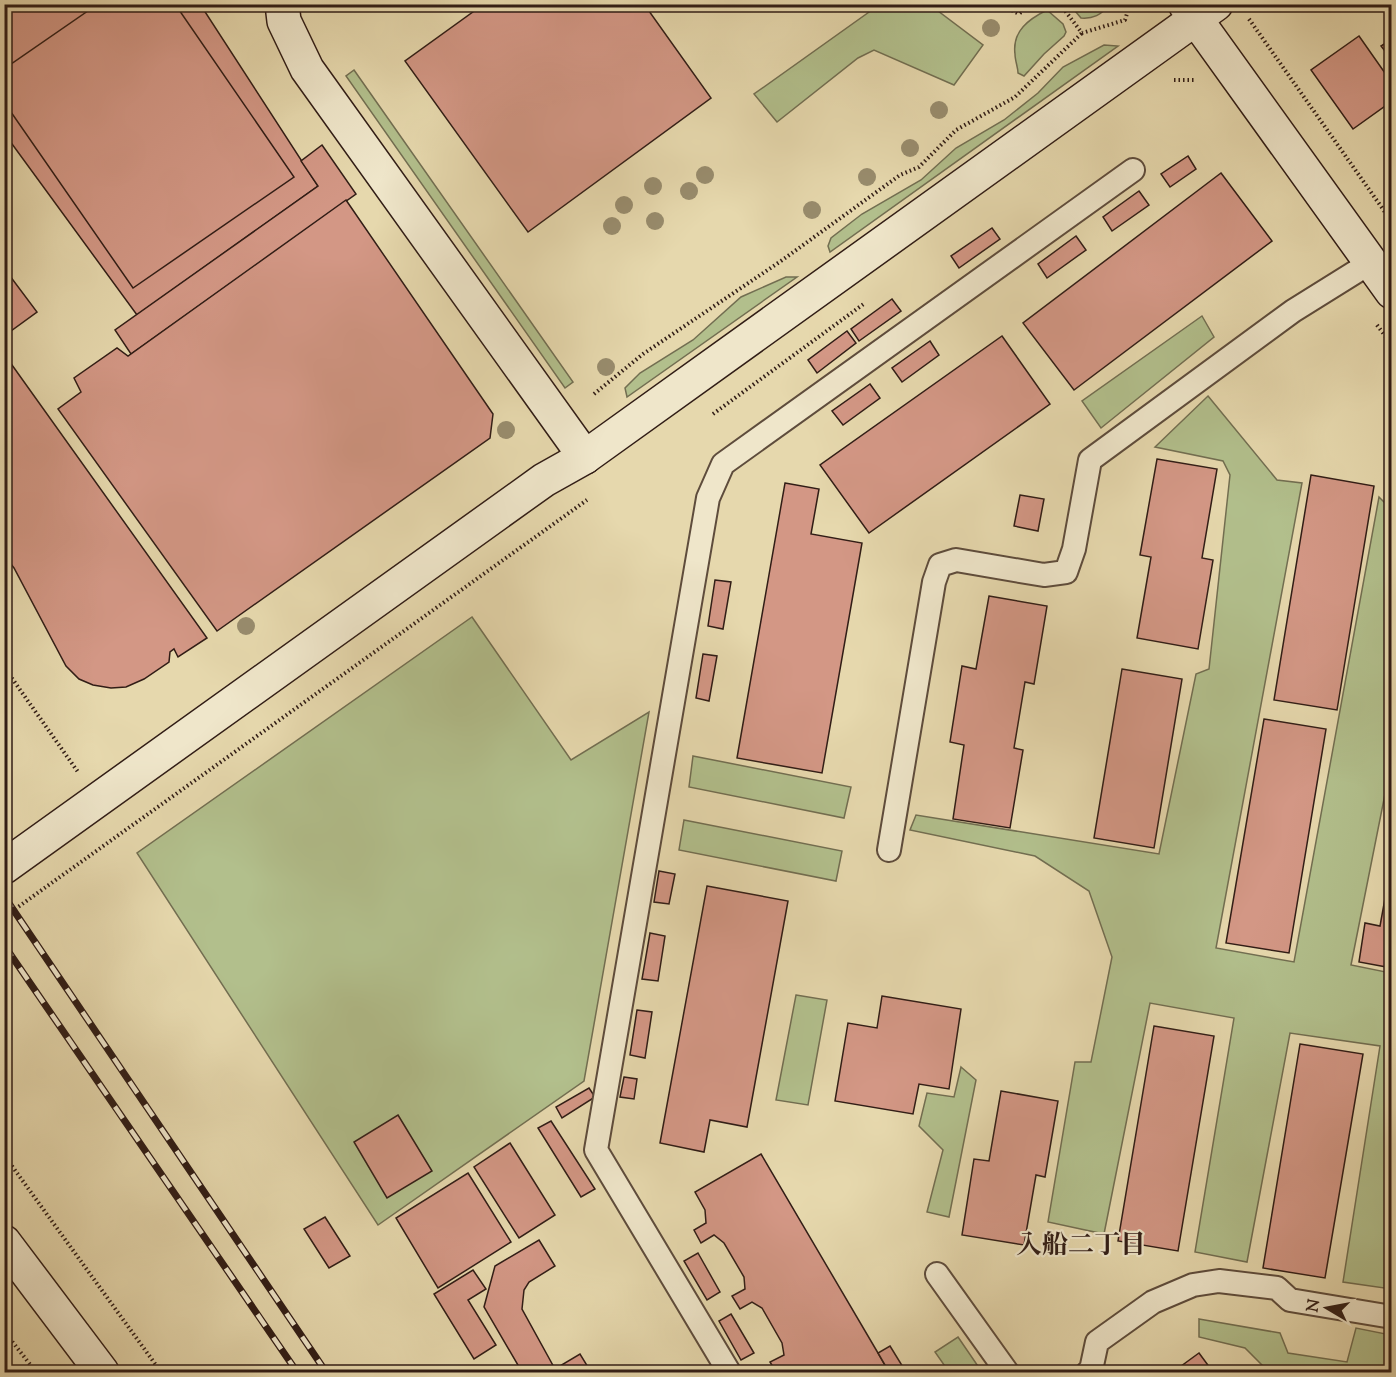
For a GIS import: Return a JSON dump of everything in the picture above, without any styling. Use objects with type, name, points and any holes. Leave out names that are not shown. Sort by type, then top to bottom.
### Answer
[{"type":"street","points":[[282,4],[284,21],[307,69],[585,457]]},
{"type":"street","points":[[4,867],[544,480],[585,457],[1199,9],[1370,263],[1392,292]]},
{"type":"street","points":[[4,1242],[102,1372]]},
{"type":"lane","points":[[729,1372],[596,1150],[708,498],[723,464],[1133,170]]},
{"type":"lane","points":[[889,850],[934,582],[940,565],[956,560],[1044,575],[1066,572],[1074,549],[1090,460],[1293,311],[1370,263]]},
{"type":"lane","points":[[937,1274],[1007,1372]]},
{"type":"lane","points":[[1088,1372],[1091,1371],[1096,1342],[1153,1302],[1193,1285],[1219,1281],[1277,1288],[1290,1300],[1392,1317]]},
{"type":"path","points":[[1000,4],[1019,14],[1030,4]]},
{"type":"path","points":[[1060,4],[1082,33]]},
{"type":"path","points":[[594,394],[643,354],[781,261],[900,175],[919,167],[956,130],[1015,97],[1082,33],[1125,20],[1130,4]]},
{"type":"path","points":[[1251,23],[1392,222]]},
{"type":"path","points":[[1170,81],[1179,78],[1197,80],[1204,87]]},
{"type":"path","points":[[713,414],[867,302]]},
{"type":"path","points":[[4,917],[593,495]]},
{"type":"path","points":[[4,667],[79,773]]},
{"type":"path","points":[[4,1155],[161,1372]]},
{"type":"path","points":[[4,1331],[36,1372]]},
{"type":"green space","points":[[879,5],[930,5],[983,45],[954,85],[874,50],[858,58],[777,122],[754,94]]},
{"type":"green space","points":[[1070,5],[1107,5],[1100,14],[1081,18]]},
{"type":"green space","points":[[1047,10],[1063,24],[1066,32],[1024,76],[1018,73],[1015,57],[1016,39],[1028,22]]},
{"type":"green space","points":[[1104,45],[1118,46],[830,252],[828,246],[831,238],[862,214],[921,180],[956,148],[1004,120],[1038,93],[1063,67]]},
{"type":"green space","points":[[354,70],[573,382],[565,388],[346,76]]},
{"type":"green space","points":[[786,277],[797,277],[627,397],[625,388],[640,373],[693,340],[741,297]]},
{"type":"green space","points":[[1202,316],[1214,337],[1101,428],[1082,401]]},
{"type":"green space","points":[[1208,396],[1277,480],[1302,483],[1216,948],[1294,962],[1379,497],[1391,509],[1391,764],[1351,965],[1391,973],[1391,1289],[1343,1282],[1380,1046],[1290,1033],[1247,1262],[1195,1252],[1234,1018],[1150,1003],[1104,1234],[1048,1222],[1075,1062],[1091,1062],[1112,957],[1089,891],[1035,856],[910,830],[916,815],[1159,854],[1196,674],[1209,669],[1230,475],[1223,461],[1155,447]]},
{"type":"green space","points":[[472,617],[571,760],[649,712],[584,1081],[378,1225],[137,853]]},
{"type":"green space","points":[[693,756],[851,787],[844,818],[689,787]]},
{"type":"green space","points":[[684,820],[842,851],[836,881],[679,850]]},
{"type":"green space","points":[[796,995],[827,1000],[808,1105],[776,1100]]},
{"type":"green space","points":[[961,1067],[976,1080],[949,1217],[927,1212],[943,1150],[919,1126],[927,1093],[954,1097]]},
{"type":"green space","points":[[1199,1319],[1280,1333],[1288,1353],[1347,1362],[1356,1328],[1391,1335],[1391,1372],[1281,1372],[1266,1369],[1245,1348],[1199,1337]]},
{"type":"green space","points":[[958,1337],[982,1372],[949,1372],[935,1352]]},
{"type":"building","points":[[4,4],[200,4],[318,186],[137,315],[4,133]]},
{"type":"building","points":[[98,4],[175,4],[294,177],[133,288],[4,102],[4,69]]},
{"type":"building","points":[[484,4],[644,4],[711,98],[528,232],[405,61]]},
{"type":"building","points":[[1359,36],[1392,83],[1392,101],[1353,129],[1311,70]]},
{"type":"building","points":[[1392,39],[1392,60],[1381,46]]},
{"type":"building","points":[[322,145],[356,194],[131,354],[115,330],[318,186],[301,161]]},
{"type":"building","points":[[1188,156],[1196,169],[1170,187],[1161,174]]},
{"type":"building","points":[[1221,173],[1272,241],[1074,390],[1023,323]]},
{"type":"building","points":[[1139,191],[1149,205],[1112,231],[1103,217]]},
{"type":"building","points":[[346,200],[493,414],[490,438],[217,631],[58,409],[81,392],[74,378],[117,348],[128,356]]},
{"type":"building","points":[[992,228],[1000,239],[959,268],[951,256]]},
{"type":"building","points":[[1076,236],[1086,250],[1047,278],[1038,264]]},
{"type":"building","points":[[4,268],[37,312],[4,336]]},
{"type":"building","points":[[892,299],[901,311],[859,341],[851,329]]},
{"type":"building","points":[[847,331],[856,343],[817,373],[808,360]]},
{"type":"building","points":[[1002,336],[1050,404],[869,533],[820,465]]},
{"type":"building","points":[[930,341],[939,355],[902,382],[892,368]]},
{"type":"building","points":[[7,358],[207,638],[178,657],[174,649],[170,652],[169,662],[144,679],[126,687],[111,688],[93,685],[79,679],[66,666],[14,568],[4,555],[4,359]]},
{"type":"building","points":[[870,384],[880,398],[843,425],[832,411]]},
{"type":"building","points":[[1157,459],[1217,469],[1202,558],[1213,560],[1198,649],[1137,638],[1151,557],[1140,555]]},
{"type":"building","points":[[1311,475],[1374,486],[1337,710],[1274,700]]},
{"type":"building","points":[[785,483],[819,489],[811,534],[862,543],[822,773],[737,758]]},
{"type":"building","points":[[1020,495],[1044,499],[1038,531],[1014,526]]},
{"type":"building","points":[[715,580],[731,582],[723,629],[708,626]]},
{"type":"building","points":[[989,596],[1047,606],[1034,684],[1025,682],[1014,748],[1023,750],[1010,828],[953,819],[964,745],[950,742],[962,666],[976,669]]},
{"type":"building","points":[[703,654],[717,656],[709,701],[696,698]]},
{"type":"building","points":[[1122,669],[1182,679],[1154,848],[1094,838]]},
{"type":"building","points":[[1264,719],[1326,729],[1289,953],[1226,943]]},
{"type":"building","points":[[1392,860],[1392,968],[1359,962],[1365,923],[1380,926]]},
{"type":"building","points":[[659,871],[675,874],[669,904],[654,902]]},
{"type":"building","points":[[707,886],[788,901],[747,1127],[710,1120],[704,1152],[660,1143]]},
{"type":"building","points":[[650,933],[665,936],[658,981],[642,979]]},
{"type":"building","points":[[882,996],[961,1009],[949,1089],[919,1084],[913,1114],[835,1101],[848,1023],[877,1028]]},
{"type":"building","points":[[637,1010],[652,1012],[645,1058],[630,1055]]},
{"type":"building","points":[[1154,1026],[1214,1036],[1178,1251],[1118,1241]]},
{"type":"building","points":[[1300,1044],[1363,1054],[1325,1278],[1263,1268]]},
{"type":"building","points":[[624,1077],[637,1079],[634,1099],[620,1097]]},
{"type":"building","points":[[589,1088],[595,1097],[562,1118],[556,1107]]},
{"type":"building","points":[[1001,1091],[1058,1101],[1045,1177],[1036,1175],[1024,1245],[962,1235],[974,1159],[989,1161]]},
{"type":"building","points":[[398,1115],[432,1171],[387,1198],[354,1142]]},
{"type":"building","points":[[551,1121],[595,1189],[581,1197],[538,1128]]},
{"type":"building","points":[[510,1143],[555,1215],[519,1238],[474,1167]]},
{"type":"building","points":[[761,1154],[889,1372],[797,1372],[791,1368],[783,1372],[776,1372],[770,1362],[784,1355],[782,1343],[762,1308],[752,1302],[740,1309],[732,1296],[745,1289],[744,1277],[724,1243],[714,1235],[701,1243],[694,1230],[706,1223],[705,1210],[695,1192]]},
{"type":"building","points":[[468,1173],[511,1242],[438,1288],[396,1218]]},
{"type":"building","points":[[325,1217],[350,1256],[329,1268],[304,1229]]},
{"type":"building","points":[[539,1240],[555,1266],[529,1282],[524,1290],[522,1309],[555,1369],[580,1354],[591,1372],[522,1372],[484,1307],[495,1266]]},
{"type":"building","points":[[698,1253],[720,1292],[707,1300],[684,1261]]},
{"type":"building","points":[[473,1270],[486,1289],[468,1300],[496,1345],[474,1359],[434,1294]]},
{"type":"building","points":[[731,1314],[754,1353],[741,1360],[719,1321]]},
{"type":"building","points":[[890,1346],[906,1372],[889,1372],[878,1353]]},
{"type":"building","points":[[1199,1353],[1213,1372],[1173,1372]]},
{"type":"railway","points":[[4,896],[326,1372]]},
{"type":"railway","points":[[4,945],[297,1372]]},
{"type":"district","name":"入船二丁目","points":[[1081,1244]]}]
